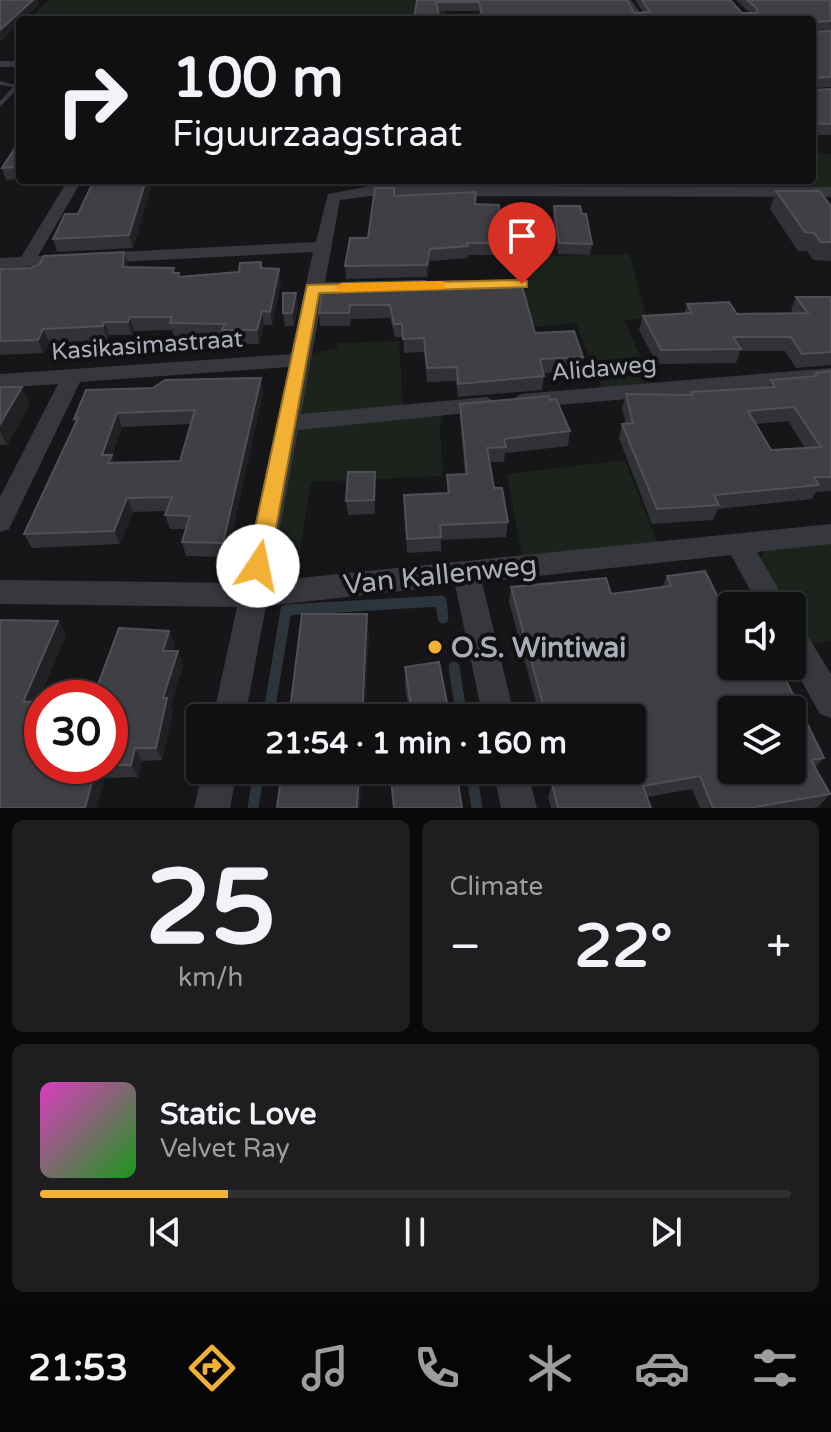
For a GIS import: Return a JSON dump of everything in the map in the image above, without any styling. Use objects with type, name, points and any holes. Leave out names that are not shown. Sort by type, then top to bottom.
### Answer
[{"type":"street","points":[[26,262],[73,184]]},
{"type":"street","points":[[232,704],[333,197],[370,191],[831,192]]},
{"type":"street","points":[[0,263],[321,247]]},
{"type":"street","points":[[313,288],[522,284]]},
{"type":"street","name":"Kasikasimastraat","points":[[0,381],[299,360]]},
{"type":"street","name":"Alidaweg","points":[[286,423],[831,375]]},
{"type":"street","points":[[0,522],[72,376]]},
{"type":"street","name":"Van Kallenweg","points":[[0,592],[253,595],[465,570],[831,534]]},
{"type":"street","points":[[738,543],[766,592]]},
{"type":"street","points":[[465,570],[496,704]]},
{"type":"street","points":[[806,660],[831,703]]},
{"type":"street","points":[[212,808],[217,784]]},
{"type":"street","points":[[513,784],[519,808]]},
{"type":"lane","points":[[0,105],[16,87]]},
{"type":"shaded area","points":[[49,0],[446,0],[446,14],[478,13],[479,16],[446,16],[32,16]]},
{"type":"shaded area","points":[[816,153],[831,154],[831,191],[696,190],[692,184],[816,184]]},
{"type":"shaded area","points":[[629,254],[647,318],[624,320],[653,385],[602,390],[576,323],[532,327],[523,291],[529,290],[520,257]]},
{"type":"shaded area","points":[[399,341],[403,407],[304,414],[298,409],[305,355],[337,348],[337,343]]},
{"type":"shaded area","points":[[444,411],[440,429],[443,476],[311,482],[295,580],[286,579],[273,570],[289,442],[300,426]]},
{"type":"shaded area","points":[[625,460],[657,542],[522,556],[507,474]]},
{"type":"shaded area","points":[[831,543],[831,641],[806,645],[806,592],[776,592],[760,559],[765,551]]},
{"type":"building","points":[[0,0],[33,0],[0,30]]},
{"type":"building","points":[[417,0],[627,0],[634,13],[650,12],[642,0],[730,0],[742,13],[757,13],[757,9],[747,0],[830,0],[831,21],[816,22],[816,16],[482,16],[479,2],[436,2],[439,16],[415,16]]},
{"type":"building","points":[[831,31],[831,77],[816,78],[816,32]]},
{"type":"building","points":[[831,89],[831,124],[816,123],[816,90]]},
{"type":"building","points":[[16,147],[16,167],[2,168]]},
{"type":"building","points":[[92,184],[145,184],[129,235],[53,239],[65,214],[78,214]]},
{"type":"building","points":[[375,188],[394,188],[394,196],[476,192],[475,204],[499,205],[500,221],[510,221],[513,243],[467,243],[468,246],[430,249],[427,265],[345,266],[350,238],[368,238]]},
{"type":"building","points":[[776,191],[819,191],[831,206],[831,242],[821,242],[814,233],[805,232]]},
{"type":"building","points":[[554,206],[580,206],[582,214],[586,214],[592,244],[559,243]]},
{"type":"building","points":[[124,252],[123,267],[174,268],[172,273],[179,273],[178,277],[239,272],[240,263],[261,262],[261,268],[279,269],[270,312],[262,311],[257,330],[222,330],[225,324],[170,323],[172,317],[130,317],[128,322],[104,322],[103,326],[43,329],[38,340],[0,341],[0,269],[30,268],[39,265],[44,256]]},
{"type":"building","points":[[425,281],[424,285],[522,286],[535,333],[574,331],[583,357],[540,359],[544,376],[458,384],[457,367],[427,368],[424,338],[403,339],[402,324],[394,324],[390,305],[350,305],[349,313],[319,313],[322,293],[341,293],[342,283]]},
{"type":"building","points":[[283,293],[296,293],[292,313],[283,313]]},
{"type":"building","points":[[796,297],[831,297],[831,352],[802,354],[791,337],[733,337],[741,349],[661,350],[643,316],[692,313],[687,304],[729,302],[737,314],[808,313]]},
{"type":"building","points":[[831,371],[831,477],[814,477],[819,485],[714,495],[719,505],[657,509],[622,424],[633,423],[626,394],[692,395],[691,392],[775,387],[771,380],[817,376],[815,373]],"holes":[[[794,407],[821,447],[771,450],[748,411]]]},
{"type":"building","points":[[261,378],[223,543],[182,542],[190,516],[165,515],[172,497],[127,498],[114,531],[24,534],[78,418],[74,419],[86,390],[153,388],[165,380]],"holes":[[[195,410],[180,461],[108,463],[112,455],[102,455],[117,413]]]},
{"type":"building","points":[[0,387],[22,387],[0,424]]},
{"type":"building","points":[[549,396],[550,400],[556,399],[570,431],[504,439],[506,447],[487,448],[494,488],[502,488],[508,522],[440,525],[441,537],[407,539],[404,495],[449,493],[447,475],[467,474],[460,404]]},
{"type":"building","points":[[348,472],[375,472],[374,500],[346,501]]},
{"type":"building","points":[[705,571],[718,597],[718,680],[786,680],[794,696],[718,696],[718,784],[806,784],[806,721],[824,758],[811,760],[830,794],[749,808],[713,808],[700,776],[643,786],[651,808],[558,808],[552,784],[646,784],[646,704],[543,704],[511,587],[606,578],[611,594],[671,586],[667,576]]},
{"type":"building","points":[[302,614],[367,614],[363,704],[291,704]]},
{"type":"building","points":[[0,620],[58,621],[33,680],[24,680],[24,784],[91,784],[85,808],[0,808]]},
{"type":"building","points":[[119,628],[169,631],[163,651],[178,651],[163,698],[167,698],[156,748],[135,748],[131,765],[128,765],[128,680],[100,680]]},
{"type":"building","points":[[439,662],[447,704],[411,704],[405,667]]},
{"type":"building","points":[[280,784],[358,784],[357,808],[277,808]]},
{"type":"building","points":[[391,784],[458,784],[462,808],[394,808]]},
{"type":"waterway","points":[[270,704],[286,610],[441,601],[443,618]]},
{"type":"waterway","points":[[454,667],[460,704]]},
{"type":"waterway","points":[[253,808],[257,784]]},
{"type":"waterway","points":[[473,784],[477,808]]},
{"type":"slow traffic","points":[[342,288],[440,286]]},
{"type":"place","name":"O.S. Wintiwai","points":[[435,647]]},
{"type":"route","points":[[258,566],[313,288],[522,284]]}]
